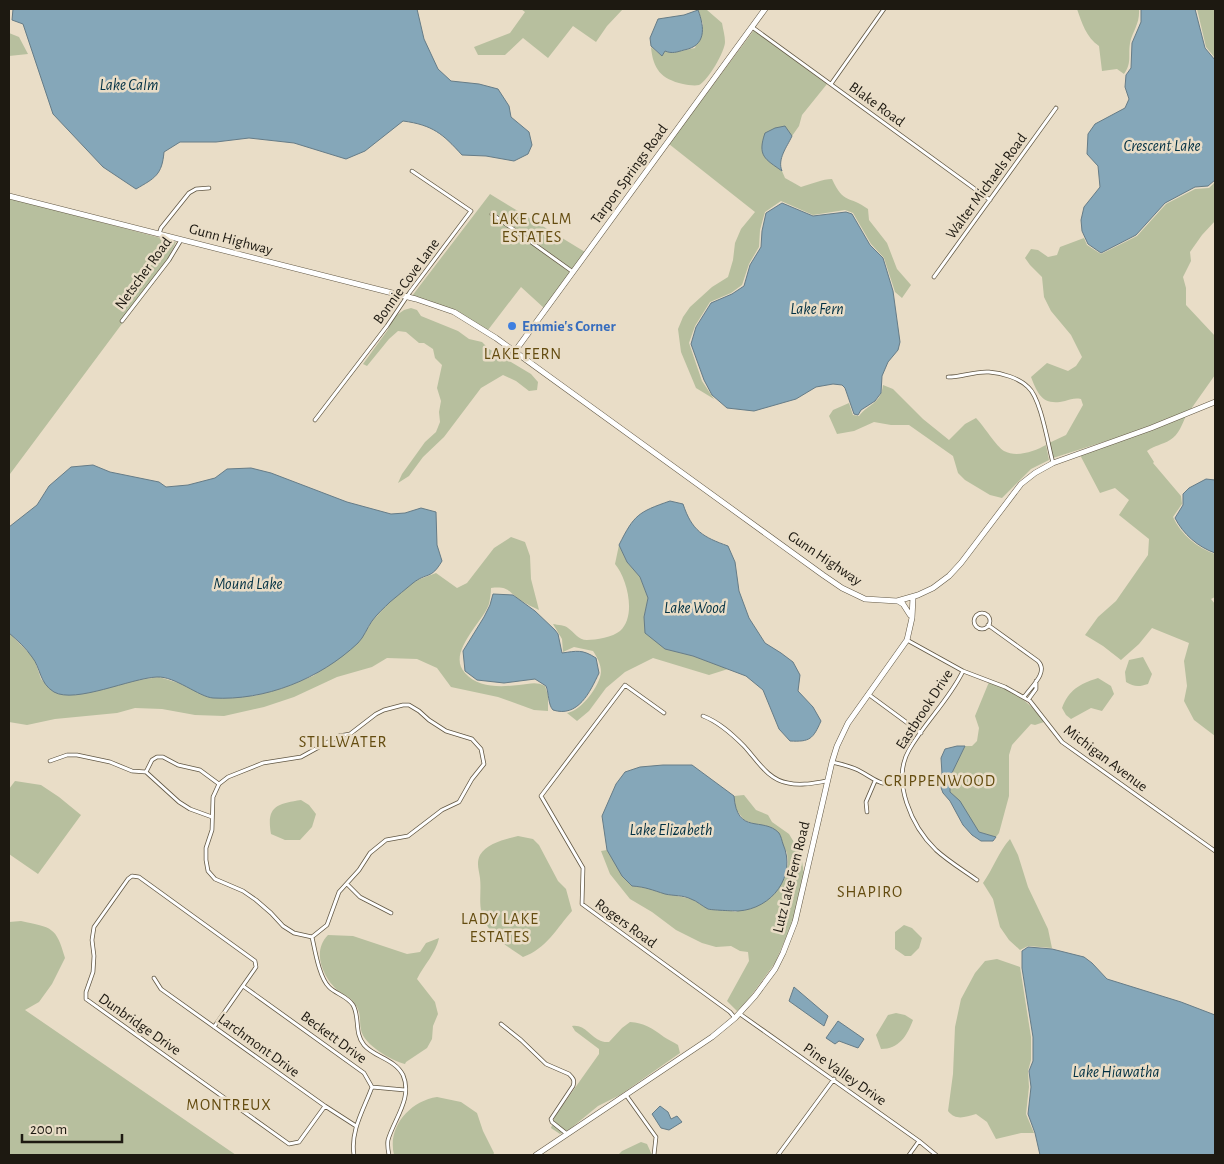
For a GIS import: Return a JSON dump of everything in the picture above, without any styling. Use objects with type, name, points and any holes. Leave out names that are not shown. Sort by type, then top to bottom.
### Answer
[{"type":"main road","name":"Tarpon Springs Road","points":[[514,353],[765,9]]},
{"type":"main road","name":"Gunn Highway","points":[[9,196],[406,297],[446,310],[514,353],[842,588],[865,599],[897,601],[913,597],[933,588],[949,576],[961,563],[1021,484],[1035,472],[1053,463],[1151,428],[1215,402]]},
{"type":"main road","name":"Lutz Lake Fern Road","points":[[536,1155],[712,1037],[738,1016],[774,970],[783,954],[800,906],[827,781],[837,746],[848,723],[907,640],[912,618],[913,597]]},
{"type":"main road","points":[[897,601],[908,610],[912,618]]},
{"type":"street","points":[[831,84],[884,9]]},
{"type":"street","name":"Blake Road","points":[[752,26],[990,200]]},
{"type":"street","name":"Walter Michaels Road","points":[[934,277],[1056,108]]},
{"type":"street","name":"Bonnie Cove Lane","points":[[315,420],[387,326],[406,297],[471,210],[412,171]]},
{"type":"street","points":[[159,234],[161,228],[189,193],[196,189],[210,188]]},
{"type":"street","points":[[492,214],[573,272]]},
{"type":"street","name":"Netscher Road","points":[[122,321],[169,260],[182,239]]},
{"type":"street","points":[[948,378],[959,378],[969,374],[989,372],[1017,380],[1029,387],[1038,405],[1053,463]]},
{"type":"street","points":[[983,613],[987,615],[988,625],[984,628],[977,627],[974,620],[976,616],[983,613]]},
{"type":"street","points":[[988,625],[1041,663],[1043,667],[1042,672],[1024,697]]},
{"type":"street","name":"Michigan Avenue","points":[[907,640],[963,671],[1005,687],[1024,697],[1062,742],[1215,852]]},
{"type":"street","name":"Eastbrook Drive","points":[[963,671],[954,688],[910,749],[902,770],[902,784],[915,821],[926,840],[938,852],[977,880]]},
{"type":"street","points":[[1028,700],[1036,689],[1036,680]]},
{"type":"street","name":"Rogers Road","points":[[664,713],[625,685],[541,796],[583,868],[582,904],[738,1016]]},
{"type":"street","points":[[868,694],[921,733]]},
{"type":"street","points":[[404,705],[419,711],[446,731],[472,739],[480,748],[484,764],[472,779],[459,802],[442,810],[408,836],[386,840],[370,852],[359,870],[340,892],[327,925],[312,937],[294,932],[283,926],[272,913],[256,900],[243,891],[215,879],[208,871],[206,848],[212,830],[213,796],[219,784],[228,777],[262,763],[301,757],[339,736],[350,734],[376,714],[404,705]]},
{"type":"street","points":[[703,716],[719,724],[731,734],[775,779],[794,784],[827,781]]},
{"type":"street","points":[[50,761],[67,755],[76,755],[110,762],[132,771],[146,772],[179,802],[190,809],[212,817]]},
{"type":"street","points":[[146,772],[152,760],[157,757],[163,757],[178,765],[200,770],[219,784]]},
{"type":"street","points":[[832,762],[853,767],[875,781],[889,785],[902,784]]},
{"type":"street","points":[[867,812],[866,802],[875,781]]},
{"type":"street","name":"Dunbridge Drive","points":[[214,1027],[255,968],[256,963],[139,878],[132,876],[94,926],[92,940],[93,972],[86,992],[86,999],[289,1144],[299,1142],[325,1106]]},
{"type":"street","points":[[347,884],[360,896],[391,914]]},
{"type":"street","points":[[312,937],[322,975],[328,987],[345,997],[353,1006],[357,1032],[364,1046],[392,1063],[402,1075],[406,1090],[403,1107],[387,1142],[389,1155]]},
{"type":"street","name":"Larchmont Drive","points":[[154,978],[161,989],[356,1126]]},
{"type":"street","name":"Beckett Drive","points":[[243,986],[364,1073],[372,1087]]},
{"type":"street","name":"Pine Valley Drive","points":[[738,1016],[834,1079],[920,1141],[936,1155]]},
{"type":"street","points":[[501,1024],[546,1064],[572,1076],[573,1086],[551,1119],[552,1122],[567,1134]]},
{"type":"street","points":[[778,1155],[834,1079]]},
{"type":"street","points":[[354,1155],[356,1126],[372,1087],[406,1090]]},
{"type":"street","points":[[626,1095],[656,1137],[654,1155]]},
{"type":"street","points":[[909,1155],[920,1141]]},
{"type":"green space","points":[[521,9],[623,9],[607,26],[596,42],[573,26],[548,58],[523,38],[505,55],[478,55],[474,47],[510,33],[525,12]]},
{"type":"green space","points":[[1077,9],[1139,9],[1137,23],[1130,43],[1129,63],[1124,74],[1117,69],[1102,71],[1099,46],[1088,34]]},
{"type":"green space","points":[[1197,9],[1215,9],[1215,58],[1206,47]]},
{"type":"green space","points":[[698,10],[707,10],[722,23],[724,46],[711,72],[699,85],[675,82],[659,72],[651,47],[662,56],[665,51],[671,53],[695,48],[703,24]]},
{"type":"green space","points":[[754,30],[827,84],[802,115],[799,126],[792,136],[784,126],[767,160],[782,171],[785,178],[801,187],[832,179],[840,193],[868,209],[869,220],[887,243],[897,269],[911,285],[902,298],[895,292],[884,258],[871,244],[853,213],[845,210],[813,215],[781,201],[765,212],[760,230],[759,247],[749,264],[742,285],[731,293],[710,302],[695,326],[689,343],[702,381],[714,399],[696,388],[681,352],[678,329],[690,307],[712,287],[728,277],[735,243],[741,229],[755,212],[669,144]]},
{"type":"green space","points":[[9,33],[19,37],[28,54],[9,56]]},
{"type":"green space","points":[[1215,182],[1215,221],[1190,252],[1191,261],[1183,277],[1186,288],[1186,305],[1215,336],[1215,375],[1191,409],[1150,427],[1053,458],[1049,443],[1066,435],[1083,405],[1081,399],[1051,402],[1042,398],[1031,377],[1047,363],[1068,371],[1076,366],[1082,357],[1071,335],[1051,311],[1044,297],[1042,277],[1025,258],[1031,249],[1038,250],[1048,257],[1057,255],[1060,247],[1084,238],[1087,245],[1101,254],[1137,236],[1166,204],[1195,189],[1209,188]]},
{"type":"green space","points":[[490,194],[585,252],[572,269],[492,211],[490,214],[570,272],[544,308],[521,287],[488,330],[455,310],[412,296]]},
{"type":"green space","points":[[9,198],[176,242],[165,266],[10,474]]},
{"type":"green space","points":[[411,308],[417,310],[421,316],[458,331],[469,339],[482,342],[489,349],[531,374],[538,382],[537,390],[529,391],[516,381],[503,375],[481,388],[444,437],[423,457],[409,476],[398,483],[402,474],[425,442],[436,432],[440,422],[441,401],[437,388],[442,365],[435,358],[433,349],[424,343],[419,343],[406,332],[398,331],[367,366],[363,364],[387,331],[394,317],[404,310]]},
{"type":"green space","points":[[883,385],[893,389],[923,419],[949,440],[965,424],[976,418],[1004,451],[1020,454],[1046,445],[1049,460],[1031,469],[1002,498],[990,495],[965,480],[958,473],[953,456],[909,425],[891,425],[874,422],[854,431],[837,434],[829,416],[833,410],[849,403],[853,415],[859,416],[877,400]]},
{"type":"green space","points":[[1186,416],[1173,438],[1147,451],[1153,463],[1181,496],[1182,504],[1173,517],[1176,524],[1191,540],[1215,554],[1215,597],[1211,599],[1215,604],[1215,736],[1194,720],[1184,701],[1187,686],[1184,661],[1189,643],[1152,628],[1139,644],[1121,660],[1085,635],[1098,617],[1116,601],[1148,555],[1149,539],[1119,515],[1129,500],[1115,488],[1100,493],[1080,455]]},
{"type":"green space","points":[[511,537],[525,542],[530,556],[531,579],[539,610],[504,589],[491,588],[489,604],[463,647],[460,665],[470,678],[483,684],[504,686],[542,684],[545,686],[548,695],[548,711],[534,710],[498,697],[451,687],[437,668],[417,659],[387,658],[372,667],[337,677],[294,697],[264,707],[224,716],[195,715],[162,709],[135,708],[117,713],[55,719],[27,725],[9,722],[9,633],[34,658],[41,679],[54,692],[73,695],[132,681],[159,677],[185,685],[254,696],[283,688],[313,676],[336,660],[359,642],[373,620],[390,602],[415,581],[436,573],[457,588],[467,583],[494,548]]},
{"type":"green space","points":[[619,545],[627,562],[640,577],[648,598],[644,617],[665,649],[693,656],[728,669],[709,675],[653,658],[625,672],[606,688],[589,711],[577,721],[567,713],[578,708],[589,697],[600,678],[600,666],[593,651],[574,647],[563,652],[562,639],[553,624],[565,626],[584,640],[604,638],[620,631],[628,616],[629,607],[626,587],[615,564]]},
{"type":"green space","points":[[1143,657],[1152,674],[1148,684],[1137,686],[1126,682],[1125,672],[1129,660]]},
{"type":"green space","points":[[1098,678],[1111,686],[1114,694],[1102,711],[1091,708],[1071,719],[1062,708],[1071,692],[1080,685]]},
{"type":"green space","points":[[989,682],[1027,702],[1044,722],[1035,725],[1031,724],[1012,745],[1009,755],[1009,796],[999,833],[996,837],[979,832],[950,792],[950,777],[965,746],[972,746],[977,741],[979,728],[975,716]]},
{"type":"green space","points":[[15,781],[41,785],[81,815],[38,874],[9,854],[9,789]]},
{"type":"green space","points":[[744,795],[756,810],[768,815],[772,822],[789,834],[801,854],[804,875],[791,926],[775,963],[745,1004],[737,1011],[727,1001],[749,961],[748,952],[740,951],[731,946],[716,947],[702,943],[676,930],[652,912],[630,899],[610,874],[601,851],[607,850],[632,886],[692,899],[709,909],[736,912],[785,878],[788,863],[787,853],[783,845],[754,824],[744,820],[735,808],[734,796]]},
{"type":"green space","points":[[301,800],[309,805],[316,814],[312,827],[300,840],[285,840],[271,834],[270,817],[275,808],[285,803]]},
{"type":"green space","points":[[518,836],[533,839],[539,845],[558,881],[566,889],[572,911],[545,943],[523,957],[499,940],[491,932],[484,920],[480,902],[478,864],[480,855],[487,847]]},
{"type":"green space","points":[[1010,839],[1018,855],[1028,887],[1048,929],[1052,948],[1028,946],[1020,950],[1009,940],[1000,927],[993,899],[983,883]]},
{"type":"green space","points":[[21,921],[40,925],[51,930],[59,940],[65,958],[52,984],[39,1002],[25,1010],[236,1155],[9,1155],[9,922]]},
{"type":"green space","points":[[904,925],[912,928],[922,938],[919,948],[911,956],[905,956],[895,949],[895,932]]},
{"type":"green space","points":[[328,935],[353,936],[407,954],[420,952],[426,943],[439,938],[433,954],[417,979],[435,1002],[438,1014],[433,1026],[432,1039],[427,1048],[405,1064],[386,1056],[367,1041],[361,1030],[359,1014],[355,1004],[349,997],[337,990],[327,978],[323,971],[320,956],[323,941]]},
{"type":"green space","points":[[997,959],[1020,967],[1031,1037],[1026,1114],[1034,1133],[1021,1133],[996,1139],[987,1122],[976,1114],[957,1117],[948,1111],[953,1074],[955,1027],[961,999],[975,973],[985,961]]},
{"type":"green space","points":[[896,1013],[905,1015],[913,1020],[911,1026],[897,1044],[893,1047],[881,1049],[876,1035],[888,1015]]},
{"type":"green space","points":[[630,1022],[644,1025],[656,1031],[678,1045],[680,1053],[620,1095],[598,1106],[570,1129],[560,1134],[551,1128],[555,1116],[599,1054],[599,1049],[575,1031],[572,1026],[584,1029],[603,1042],[609,1042]]},
{"type":"green space","points":[[437,1097],[461,1102],[477,1113],[483,1131],[494,1153],[493,1155],[394,1155],[394,1135],[397,1125],[418,1104],[427,1099]]},
{"type":"green space","points":[[641,1142],[647,1144],[652,1155],[618,1155],[622,1151]]},
{"type":"water","name":"Lake Calm","points":[[13,9],[417,9],[424,39],[438,69],[451,81],[479,84],[498,89],[509,106],[511,117],[529,132],[532,145],[528,154],[514,161],[486,156],[462,155],[449,141],[437,132],[422,125],[403,121],[365,151],[346,159],[294,143],[249,138],[216,142],[180,142],[164,152],[161,166],[156,175],[136,189],[103,167],[53,114],[23,24],[12,20]]},
{"type":"water","name":"Crescent Lake","points":[[1141,9],[1195,9],[1205,48],[1215,60],[1215,180],[1208,186],[1195,187],[1165,203],[1136,235],[1101,253],[1088,244],[1082,231],[1081,220],[1084,207],[1100,187],[1098,166],[1087,154],[1088,134],[1095,124],[1125,108],[1129,99],[1125,87],[1126,75],[1131,68],[1132,43],[1141,22]]},
{"type":"water","points":[[698,10],[702,23],[702,35],[696,45],[677,52],[665,51],[662,56],[651,46],[650,38],[658,19],[684,15]]},
{"type":"water","points":[[785,126],[792,136],[782,158],[782,171],[767,160],[762,152],[762,147],[765,133]]},
{"type":"water","name":"Lake Fern","points":[[782,203],[813,216],[846,212],[852,214],[870,245],[883,258],[893,291],[900,342],[898,350],[888,362],[882,376],[881,393],[875,401],[861,410],[858,415],[854,414],[845,388],[842,385],[833,384],[816,387],[796,399],[754,411],[727,408],[712,395],[704,380],[691,344],[696,327],[711,303],[732,294],[744,286],[750,265],[761,247],[766,213]]},
{"type":"water","name":"Mound Lake","points":[[93,465],[110,472],[159,482],[166,487],[188,485],[215,478],[227,469],[251,468],[271,473],[347,502],[391,514],[405,513],[421,508],[436,512],[437,545],[442,561],[435,571],[410,585],[390,602],[374,618],[360,641],[343,656],[327,667],[291,685],[252,696],[213,698],[171,680],[157,677],[133,681],[89,693],[63,695],[49,688],[43,680],[35,661],[9,633],[9,527],[37,505],[49,486],[71,467]]},
{"type":"water","points":[[1206,479],[1215,480],[1215,553],[1192,539],[1175,518],[1183,505],[1183,494],[1189,488]]},
{"type":"water","name":"Lake Wood","points":[[670,501],[683,504],[690,521],[705,536],[728,546],[735,562],[739,591],[749,618],[765,643],[793,662],[800,675],[798,691],[813,707],[821,721],[816,732],[810,738],[802,741],[790,741],[779,729],[763,690],[746,676],[693,656],[665,649],[645,633],[644,617],[648,598],[640,577],[627,562],[619,545],[638,516],[651,508]]},
{"type":"water","points":[[493,594],[513,595],[535,611],[558,634],[562,653],[579,651],[596,658],[599,673],[592,688],[576,707],[562,711],[553,710],[546,686],[535,679],[504,683],[477,680],[465,671],[463,651],[484,617]]},
{"type":"water","points":[[965,746],[950,777],[950,792],[960,801],[979,832],[996,837],[993,841],[981,841],[972,835],[963,825],[950,801],[943,793],[940,785],[942,774],[941,758],[945,749]]},
{"type":"water","name":"Lake Elizabeth","points":[[692,765],[734,796],[736,808],[745,821],[773,828],[779,833],[786,856],[787,868],[784,879],[771,897],[750,909],[738,911],[710,909],[682,896],[632,886],[622,876],[607,850],[602,816],[616,784],[625,772],[640,767]]},
{"type":"water","name":"Lake Hiawatha","points":[[1028,947],[1052,949],[1084,957],[1107,979],[1181,1002],[1215,1015],[1215,1155],[1040,1155],[1028,1114],[1031,1087],[1029,1071],[1033,1061],[1033,1037],[1022,968],[1022,951]]},
{"type":"water","points":[[794,987],[828,1016],[824,1026],[789,1001]]},
{"type":"water","points":[[838,1021],[864,1039],[858,1048],[839,1041],[835,1044],[826,1038]]},
{"type":"water","points":[[660,1106],[668,1112],[671,1119],[677,1116],[682,1122],[669,1130],[661,1128],[652,1114]]},
{"type":"place","name":"Emmie's Corner","points":[[512,326]]},
{"type":"district","name":"LAKE CALM ESTATES","points":[[532,227]]},
{"type":"district","name":"LAKE FERN","points":[[523,353]]},
{"type":"district","name":"STILLWATER","points":[[343,741]]},
{"type":"district","name":"CRIPPENWOOD","points":[[940,780]]},
{"type":"district","name":"SHAPIRO","points":[[870,891]]},
{"type":"district","name":"LADY LAKE ESTATES","points":[[500,927]]},
{"type":"district","name":"MONTREUX","points":[[229,1104]]}]
